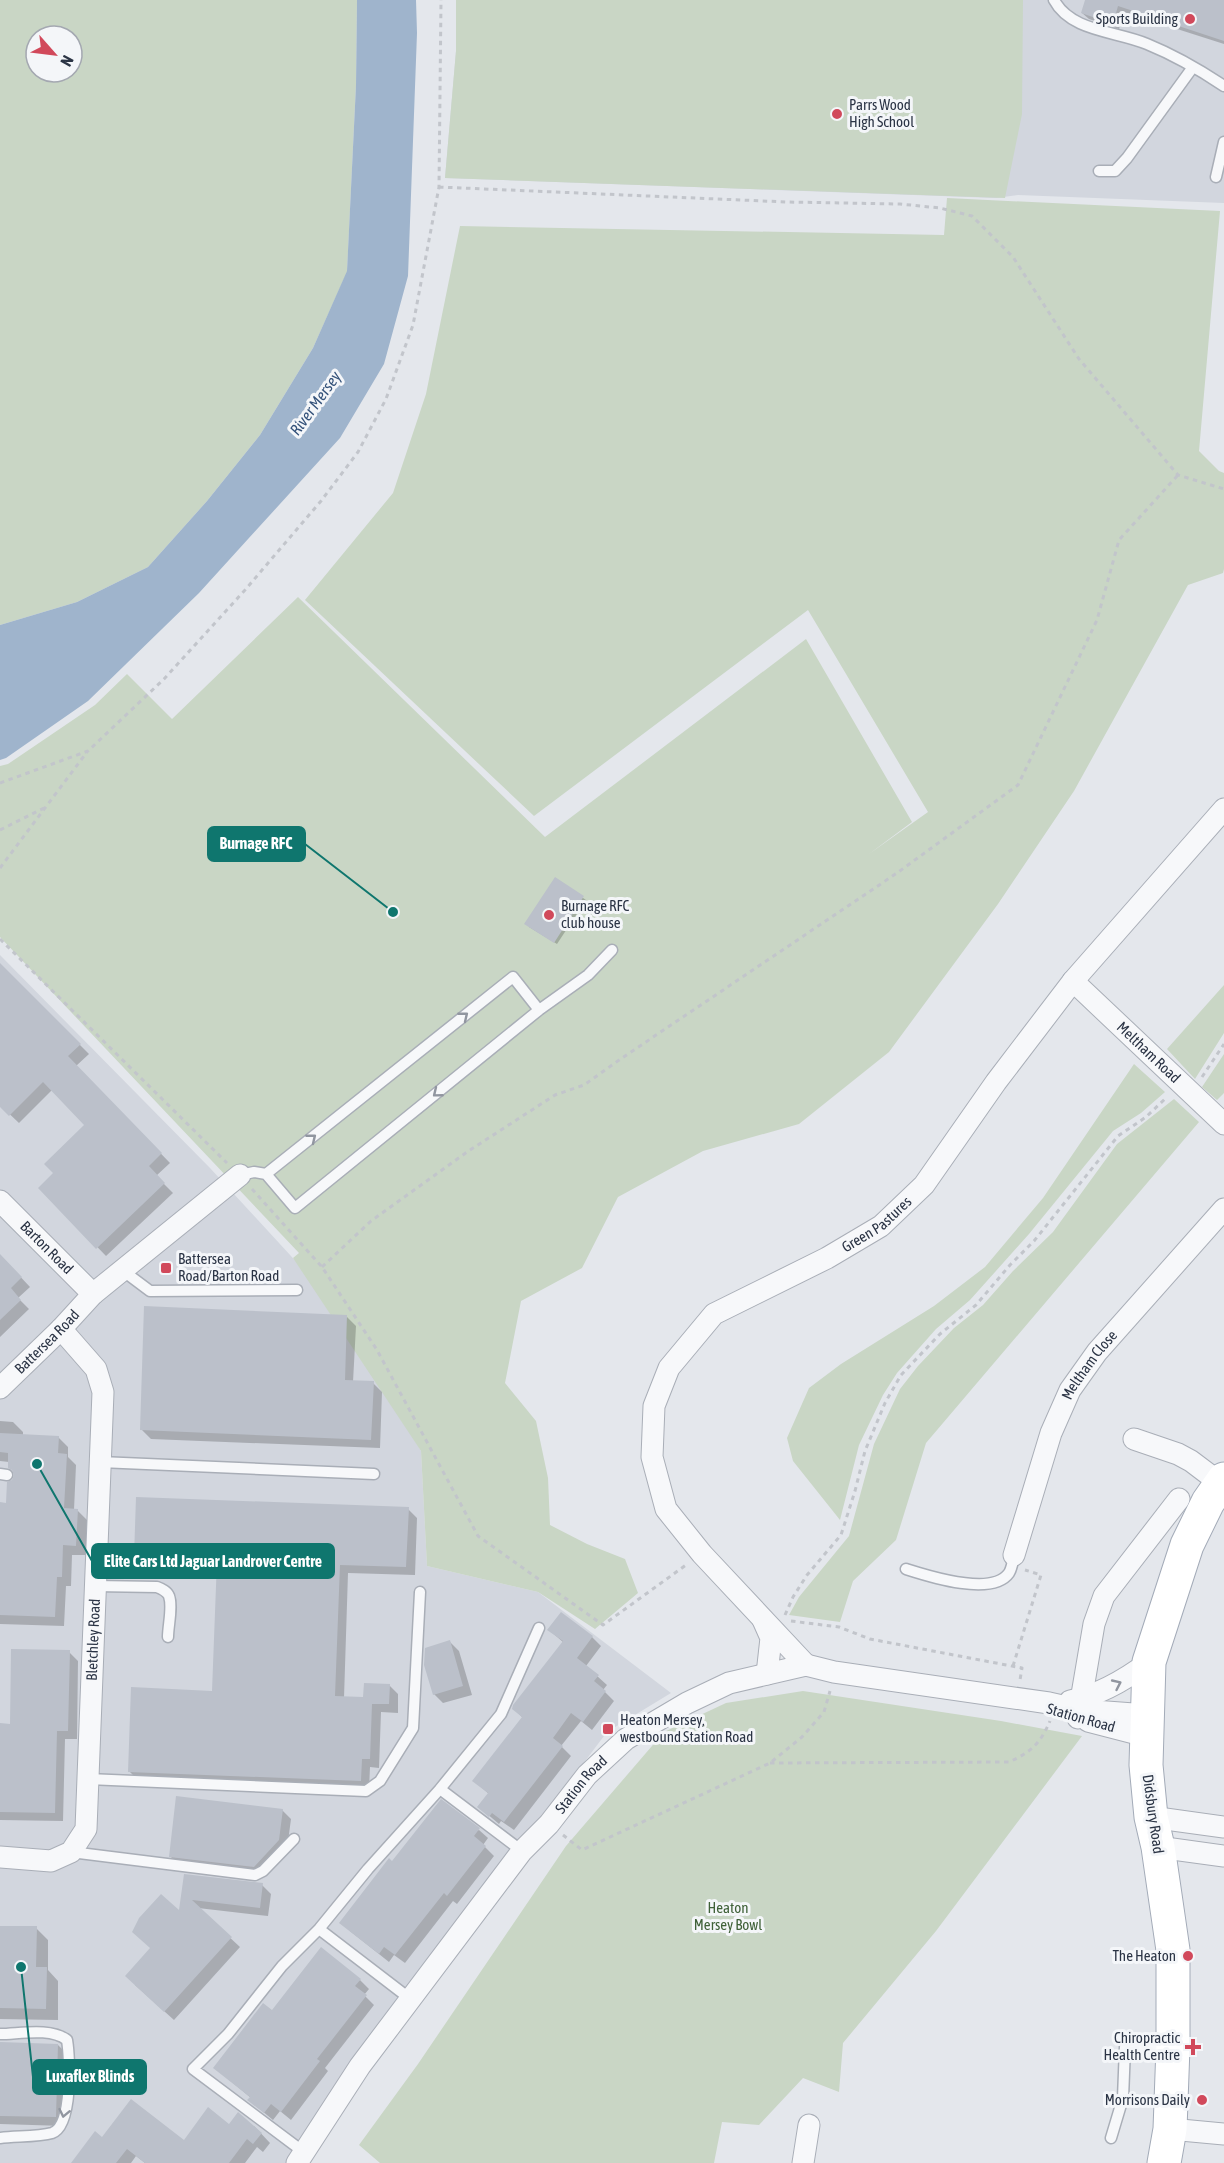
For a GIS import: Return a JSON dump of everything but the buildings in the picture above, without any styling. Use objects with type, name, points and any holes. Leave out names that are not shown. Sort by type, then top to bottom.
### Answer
[{"type":"main road","name":"Didsbury Road","points":[[1164,2163],[1170,2128],[1173,1950],[1146,1765],[1149,1662],[1186,1545],[1211,1495]]},
{"type":"street","name":"Green Pastures","points":[[806,1665],[780,1625],[760,1614],[702,1554],[666,1509],[652,1457],[654,1406],[669,1368],[714,1314],[827,1258],[881,1226],[924,1185],[996,1082],[1073,981],[1224,809]]},
{"type":"street","name":"Meltham Road","points":[[1073,981],[1224,1124]]},
{"type":"street","points":[[93,1294],[240,1175]]},
{"type":"street","name":"Barton Road","points":[[0,1201],[93,1294]]},
{"type":"street","name":"Meltham Close","points":[[1013,1560],[1051,1433],[1070,1390],[1097,1352],[1224,1209]]},
{"type":"street","name":"Battersea Road","points":[[0,1389],[93,1294]]},
{"type":"street","name":"Bletchley Road","points":[[61,1329],[96,1369],[103,1392],[86,1829],[71,1852]]},
{"type":"street","points":[[1080,1709],[1094,1624],[1104,1596],[1211,1495],[1191,1461],[1178,1454],[1134,1439]]},
{"type":"street","name":"Green Pastures","points":[[760,1614],[771,1638],[766,1674]]},
{"type":"street","points":[[1080,1709],[1149,1662]]},
{"type":"street","name":"Station Road","points":[[301,2158],[360,2066],[522,1851],[549,1824],[587,1775],[626,1739],[687,1703],[729,1683],[806,1665],[834,1672],[1080,1709]]},
{"type":"street","name":"Station Road","points":[[1016,1699],[1080,1709],[1147,1726]]},
{"type":"street","points":[[1155,1832],[1224,1827]]},
{"type":"street","points":[[1155,1832],[1224,1856]]},
{"type":"street","points":[[0,1857],[51,1861],[71,1852]]},
{"type":"street","points":[[803,2163],[809,2125]]},
{"type":"street","points":[[1170,2128],[1224,2134]]},
{"type":"lane","points":[[1054,0],[1059,9],[1074,21],[1144,43],[1193,67],[1224,86]]},
{"type":"lane","points":[[1099,171],[1114,171],[1127,158],[1193,67]]},
{"type":"lane","points":[[1216,177],[1224,142]]},
{"type":"lane","points":[[240,1175],[254,1172],[266,1174],[295,1208],[539,1010],[588,975],[612,950]]},
{"type":"lane","points":[[266,1174],[513,977],[539,1010]]},
{"type":"lane","points":[[122,1270],[150,1291],[297,1290]]},
{"type":"lane","points":[[100,1462],[374,1473]]},
{"type":"lane","points":[[906,1569],[972,1585],[1004,1578],[1013,1560]]},
{"type":"lane","points":[[95,1586],[157,1587],[165,1590],[169,1595],[168,1637]]},
{"type":"lane","points":[[88,1779],[366,1791],[380,1781],[413,1728],[420,1592]]},
{"type":"lane","points":[[301,2158],[193,2069],[228,2034],[282,1966],[319,1929],[368,1869],[440,1789],[501,1714],[539,1628]]},
{"type":"lane","points":[[440,1789],[522,1851]]},
{"type":"lane","points":[[71,1852],[255,1875],[263,1871],[294,1839]]},
{"type":"lane","points":[[319,1929],[409,1998]]},
{"type":"lane","points":[[0,2034],[61,2035],[67,2040],[68,2048],[68,2091],[61,2127],[52,2133],[0,2138]]},
{"type":"lane","points":[[1111,2138],[1124,2098],[1125,2047],[1173,2047]]},
{"type":"path","points":[[0,868],[88,751],[164,679],[245,590],[321,501],[358,452],[386,399],[412,325],[439,187],[441,0]]},
{"type":"path","points":[[439,187],[787,202],[900,204],[940,208],[972,216],[1013,256],[1079,359],[1178,475],[1224,489]]},
{"type":"path","points":[[322,1268],[371,1221],[467,1152],[555,1095],[584,1085],[897,873],[1018,785],[1097,620],[1119,540],[1178,475]]},
{"type":"path","points":[[0,783],[88,751]]},
{"type":"path","points":[[0,830],[46,807]]},
{"type":"path","points":[[0,939],[240,1175],[322,1268],[377,1350],[478,1536],[603,1625],[702,1554]]},
{"type":"path","points":[[1016,1699],[1022,1668],[870,1639],[839,1627],[780,1625],[793,1597],[807,1575],[841,1535],[865,1451],[885,1403],[901,1376],[940,1334],[976,1305],[1034,1241],[1118,1136],[1187,1088],[1224,1044]]},
{"type":"path","points":[[1013,1560],[1041,1575],[1013,1666]]},
{"type":"path","points":[[582,1850],[770,1763],[802,1737],[824,1712],[834,1672]]},
{"type":"path","points":[[770,1763],[1009,1762],[1027,1754],[1038,1743],[1048,1727]]},
{"type":"shaded area","name":"Parrs Wood High School","points":[[456,0],[1224,0],[1224,203],[1018,195],[996,198],[445,178],[456,51]]},
{"type":"shaded area","points":[[0,955],[210,1168],[348,1318],[421,1451],[427,1566],[538,1592],[671,1693],[607,1732],[368,2049],[299,2163],[0,2163]]},
{"type":"green space","points":[[0,0],[357,0],[356,85],[347,272],[313,348],[260,435],[207,501],[148,567],[77,602],[0,625]]},
{"type":"green space","name":"Parrs Wood High School","points":[[456,0],[1023,0],[1022,114],[1005,198],[445,178],[456,51]]},
{"type":"green space","points":[[947,198],[1220,211],[1199,451],[1219,471],[1224,473],[1224,569],[1223,573],[1188,585],[1074,791],[998,904],[889,1052],[799,1124],[703,1151],[618,1197],[582,1268],[521,1301],[505,1383],[536,1421],[548,1478],[550,1525],[587,1544],[625,1559],[638,1593],[595,1629],[538,1592],[427,1566],[421,1451],[293,1258],[299,1253],[0,937],[0,766],[8,764],[95,705],[127,674],[172,719],[298,597],[545,837],[806,639],[912,822],[869,854],[928,812],[808,610],[534,816],[305,600],[393,493],[426,394],[460,226],[944,235]]},
{"type":"green space","points":[[1224,985],[1224,1033],[1195,1079],[1167,1049]]},
{"type":"green space","points":[[1224,1054],[1224,1093],[1217,1100],[1202,1087]]},
{"type":"green space","points":[[1134,1064],[1165,1092],[1141,1113],[1113,1131],[1029,1234],[970,1300],[936,1329],[897,1373],[883,1395],[859,1445],[840,1520],[793,1461],[787,1438],[809,1388],[841,1364],[934,1306],[985,1267],[1043,1198]]},
{"type":"green space","points":[[1174,1099],[1199,1122],[926,1443],[896,1540],[853,1581],[840,1622],[789,1615],[799,1597],[849,1536],[874,1444],[900,1389],[954,1328],[983,1305],[1013,1271],[1053,1232],[1117,1144]]},
{"type":"green space","name":"Heaton Mersey Bowl","points":[[803,1691],[1001,1721],[1082,1736],[936,1931],[843,2043],[839,2092],[803,2078],[759,2125],[722,2122],[714,2163],[380,2163],[359,2145],[418,2064],[566,1846],[664,1732],[726,1703]]},
{"type":"water","name":"River Mersey","points":[[357,0],[416,0],[417,33],[408,276],[384,364],[340,438],[199,593],[88,701],[0,760],[0,625],[77,602],[148,567],[207,501],[260,435],[313,348],[347,271],[356,85]]},
{"type":"place","name":"Sports Building","points":[[1190,19]]},
{"type":"place","name":"Parrs Wood High School","points":[[837,114]]},
{"type":"place","name":"Burnage RFC","points":[[393,912]]},
{"type":"place","name":"Burnage RFC club house","points":[[549,915]]},
{"type":"place","name":"Battersea Road/Barton Road","points":[[166,1268]]},
{"type":"place","name":"Elite Cars Ltd Jaguar Landrover Centre","points":[[37,1464]]},
{"type":"place","name":"Heaton Mersey, westbound Station Road","points":[[608,1729]]},
{"type":"place","name":"The Heaton","points":[[1188,1956]]},
{"type":"place","name":"Luxaflex Blinds","points":[[21,1967]]},
{"type":"place","name":"Chiropractic Health Centre","points":[[1193,2047]]},
{"type":"place","name":"Morrisons Daily","points":[[1202,2100]]}]
